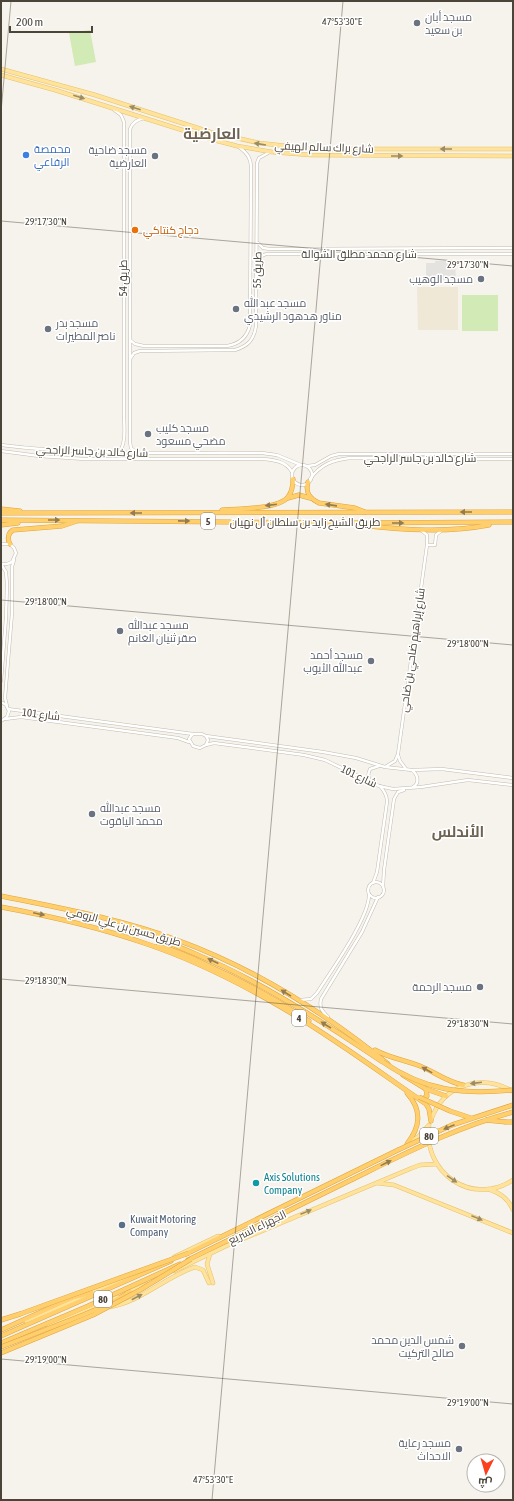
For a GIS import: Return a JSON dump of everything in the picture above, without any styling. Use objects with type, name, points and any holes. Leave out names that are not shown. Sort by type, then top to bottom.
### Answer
[{"type":"highway","points":[[288,498],[292,488],[293,479]]},
{"type":"highway","points":[[309,480],[307,491],[310,498]]},
{"type":"highway","points":[[203,513],[278,504],[288,498],[299,495],[310,498],[319,503],[355,508],[369,513]]},
{"type":"highway","points":[[1,509],[38,513]]},
{"type":"highway","name":"طريق الشيخ زايد بن سلطان آل نهيان","points":[[1,513],[513,512]]},
{"type":"highway","name":"طريق الشيخ زايد بن سلطان آل نهيان","points":[[1,520],[340,523],[513,522]]},
{"type":"highway","points":[[1,525],[38,520]]},
{"type":"highway","points":[[10,544],[8,540],[9,535],[13,530],[62,526],[80,520]]},
{"type":"highway","points":[[340,523],[416,530],[481,526],[499,523]]},
{"type":"highway","name":"طريق حسين بن علي الرومي","points":[[1,896],[62,908],[114,921],[165,936],[219,957],[297,999],[331,1021],[365,1045],[409,1080],[426,1090],[446,1096]]},
{"type":"highway","name":"طريق حسين بن علي الرومي","points":[[1,907],[79,923],[146,943],[210,971],[271,1001],[331,1038],[402,1088],[419,1098],[429,1107],[430,1123]]},
{"type":"highway","points":[[114,921],[209,960],[248,979],[292,1004],[395,1070],[414,1080],[444,1090],[472,1092],[513,1091]]},
{"type":"highway","points":[[146,943],[168,948],[198,960],[238,979],[268,996],[332,1036],[419,1098],[468,1117],[494,1122],[513,1122]]},
{"type":"highway","points":[[365,1045],[381,1053],[421,1066],[448,1081],[463,1085]]},
{"type":"highway","points":[[402,1088],[415,1104],[418,1114],[414,1132],[407,1144]]},
{"type":"highway","points":[[419,1098],[426,1098],[428,1094],[426,1090]]},
{"type":"highway","name":"الجهراء السريع","points":[[1,1336],[189,1253],[429,1135],[477,1116],[513,1106]]},
{"type":"highway","name":"الجهراء السريع","points":[[1,1343],[88,1306],[191,1259],[422,1145],[476,1123],[513,1112]]},
{"type":"highway","points":[[1,1320],[189,1253]]},
{"type":"highway","points":[[1,1353],[93,1315],[140,1290],[191,1259]]},
{"type":"highway","points":[[1,1346],[62,1324],[109,1304],[130,1292]]},
{"type":"highway","points":[[1,1331],[74,1297],[92,1293]]},
{"type":"main road","name":"شارع براك سالم الهيفي","points":[[1,69],[47,80],[196,128],[259,143],[314,149],[513,149]]},
{"type":"main road","name":"شارع براك سالم الهيفي","points":[[1,75],[44,86],[238,146],[272,152],[342,156],[513,156]]},
{"type":"main road","points":[[44,86],[47,84],[47,80]]},
{"type":"main road","points":[[55,90],[55,86],[57,84]]},
{"type":"main road","points":[[186,131],[188,125]]},
{"type":"main road","points":[[193,133],[193,130],[196,128]]},
{"type":"main road","points":[[341,149],[343,152],[342,156]]},
{"type":"main road","points":[[348,149],[346,153],[348,156]]},
{"type":"main road","points":[[464,156],[465,149]]},
{"type":"main road","points":[[486,150],[484,153],[487,156]]},
{"type":"main road","name":"80","points":[[513,1091],[501,1085],[490,1082],[478,1082],[463,1085],[446,1096],[437,1106],[430,1123],[429,1145],[437,1164],[446,1176],[458,1184],[472,1188],[487,1189],[504,1185],[513,1180]]},
{"type":"main road","name":"الجهراء السريع","points":[[1,1331],[157,1265],[246,1223],[407,1144],[418,1137],[430,1123]]},
{"type":"main road","name":"الجهراء السريع","points":[[1,1346],[130,1292],[210,1254],[374,1184],[420,1165],[437,1164]]},
{"type":"main road","points":[[374,1184],[384,1183],[394,1185],[513,1232]]},
{"type":"main road","points":[[487,1189],[506,1198],[513,1210]]},
{"type":"main road","points":[[86,1310],[121,1305],[139,1297],[174,1276],[195,1267],[203,1270],[211,1283],[207,1264],[210,1254]]},
{"type":"street","name":"طريق 54","points":[[110,106],[120,115],[124,122],[124,438],[122,447],[118,453]]},
{"type":"street","name":"طريق 54","points":[[137,453],[131,448],[130,438],[130,129],[132,124],[137,120],[145,118]]},
{"type":"street","name":"طريق 55","points":[[130,340],[135,344],[144,346],[227,346],[239,342],[246,336],[250,325],[251,162],[248,154],[238,146]]},
{"type":"street","points":[[251,168],[256,166],[257,168],[259,158],[272,152]]},
{"type":"street","points":[[123,160],[128,159],[130,161]]},
{"type":"street","name":"طريق 55","points":[[143,351],[227,351],[241,348],[251,341],[255,332],[257,168]]},
{"type":"street","points":[[123,232],[127,234],[129,232]]},
{"type":"street","points":[[123,241],[127,239],[129,241]]},
{"type":"street","name":"شارع محمد مطلق الشوالة","points":[[257,242],[263,248],[270,249],[513,248]]},
{"type":"street","points":[[257,262],[263,255],[270,254],[268,251],[270,249]]},
{"type":"street","points":[[371,254],[373,252],[372,249]]},
{"type":"street","points":[[381,249],[378,252],[382,254]]},
{"type":"street","name":"شارع محمد مطلق الشوالة","points":[[270,254],[513,254]]},
{"type":"street","points":[[250,295],[256,295]]},
{"type":"street","points":[[250,302],[256,302]]},
{"type":"street","points":[[130,359],[134,353],[143,351],[142,349],[144,346]]},
{"type":"street","points":[[124,438],[127,440],[130,438]]},
{"type":"street","name":"شارع خالد بن جاسر الراجحي","points":[[1,445],[60,452],[270,454],[284,457],[301,465]]},
{"type":"street","points":[[39,456],[41,452],[40,450]]},
{"type":"street","name":"شارع خالد بن جاسر الراجحي","points":[[1,451],[56,457],[269,459],[285,463],[292,472]]},
{"type":"street","points":[[56,457],[55,453],[60,452]]},
{"type":"street","points":[[188,453],[188,459]]},
{"type":"street","points":[[196,453],[196,459]]},
{"type":"street","points":[[480,459],[482,456],[481,453]]},
{"type":"street","points":[[490,453],[490,458]]},
{"type":"street","name":"شارع خالد بن جاسر الراجحي","points":[[307,466],[315,465],[329,456],[339,454],[513,454]]},
{"type":"street","name":"شارع خالد بن جاسر الراجحي","points":[[309,480],[318,469],[328,462],[338,459],[513,458]]},
{"type":"street","points":[[301,465],[307,466],[311,472],[309,480],[302,484],[298,484],[293,479],[292,472],[294,468],[301,465]]},
{"type":"street","points":[[416,530],[426,533],[427,545],[435,545],[436,535],[444,529]]},
{"type":"street","points":[[1,544],[10,544],[16,551],[12,568],[12,613],[5,698],[8,708],[8,716],[6,719]]},
{"type":"street","name":"شارع إبراهيم ضاحي بن ضاحي","points":[[398,754],[427,545]]},
{"type":"street","points":[[1,564],[7,564],[14,560]]},
{"type":"street","points":[[1,564],[6,572],[7,584],[1,681]]},
{"type":"street","points":[[1,702],[8,708]]},
{"type":"street","name":"شارع 101","points":[[8,708],[193,734]]},
{"type":"street","name":"شارع 101","points":[[1,721],[21,717],[178,738],[190,742]]},
{"type":"street","points":[[105,728],[108,727],[106,722]]},
{"type":"street","points":[[118,730],[117,726],[120,724]]},
{"type":"street","points":[[193,734],[202,734],[206,736],[208,740],[206,745],[202,747],[197,748],[190,742],[190,738],[193,734]]},
{"type":"street","name":"شارع 101","points":[[206,736],[291,747],[351,757],[385,767],[412,770],[442,769],[511,778]]},
{"type":"street","name":"شارع 101","points":[[206,745],[214,744],[304,755],[325,760],[379,786],[393,789],[405,789],[468,780],[513,785]]},
{"type":"street","points":[[272,751],[274,749],[273,745]]},
{"type":"street","points":[[288,753],[288,749],[291,747]]},
{"type":"street","points":[[385,767],[395,761],[398,754]]},
{"type":"street","points":[[398,754],[400,761],[407,769]]},
{"type":"street","points":[[371,782],[368,778],[370,769],[380,766]]},
{"type":"street","points":[[412,770],[418,777],[418,782],[412,788]]},
{"type":"street","points":[[492,782],[494,780],[494,775]]},
{"type":"street","points":[[509,785],[507,781],[511,778]]},
{"type":"street","points":[[297,999],[311,999],[318,993],[357,927],[368,904],[369,888],[373,883],[377,872],[387,802],[385,793],[379,786]]},
{"type":"street","points":[[331,1021],[322,1011],[320,1003],[321,999],[362,932],[378,897],[382,893],[394,799],[398,792],[405,789]]},
{"type":"street","points":[[373,883],[380,883],[383,888]]},
{"type":"street","points":[[369,895],[372,898],[378,897]]},
{"type":"street","points":[[324,983],[325,985],[329,986]]},
{"type":"shaded area","points":[[455,260],[456,280],[435,280],[435,278],[426,278],[426,263]]},
{"type":"shaded area","points":[[417,287],[458,287],[458,330],[418,330]]},
{"type":"green space","points":[[90,30],[96,62],[75,66],[69,33]]},
{"type":"green space","points":[[462,295],[498,295],[498,331],[462,331]]},
{"type":"place","name":"مسجد أبان بن سعيد","points":[[417,23]]},
{"type":"place","name":"محمصة الرفاعي","points":[[26,155]]},
{"type":"place","name":"مسجد ضاحية العارضية","points":[[155,156]]},
{"type":"place","name":"دجاج كنتاكي","points":[[135,230]]},
{"type":"place","name":"مسجد الوهيب","points":[[481,279]]},
{"type":"place","name":"مسجد عبد الله مناور هدهود الرشيدي","points":[[236,309]]},
{"type":"place","name":"مسجد بدر ناصر المطيرات","points":[[48,329]]},
{"type":"place","name":"مسجد كليب مضحي مسعود","points":[[148,434]]},
{"type":"place","name":"مسجد عبدالله صقر ثنيان الغانم","points":[[120,631]]},
{"type":"place","name":"مسجد أحمد عبدالله الأيوب","points":[[371,661]]},
{"type":"place","name":"مسجد عبدالله محمد الياقوت","points":[[92,814]]},
{"type":"place","name":"مسجد الرحمة","points":[[480,987]]},
{"type":"place","name":"Axis Solutions Company","points":[[256,1183]]},
{"type":"place","name":"Kuwait Motoring Company","points":[[122,1225]]},
{"type":"place","name":"شمس الدين محمد صالح التركيت","points":[[462,1346]]},
{"type":"place","name":"مسجد رعاية الاحداث","points":[[459,1449]]},
{"type":"district","name":"العارضية","points":[[212,133]]},
{"type":"district","name":"الأندلس","points":[[458,831]]}]
